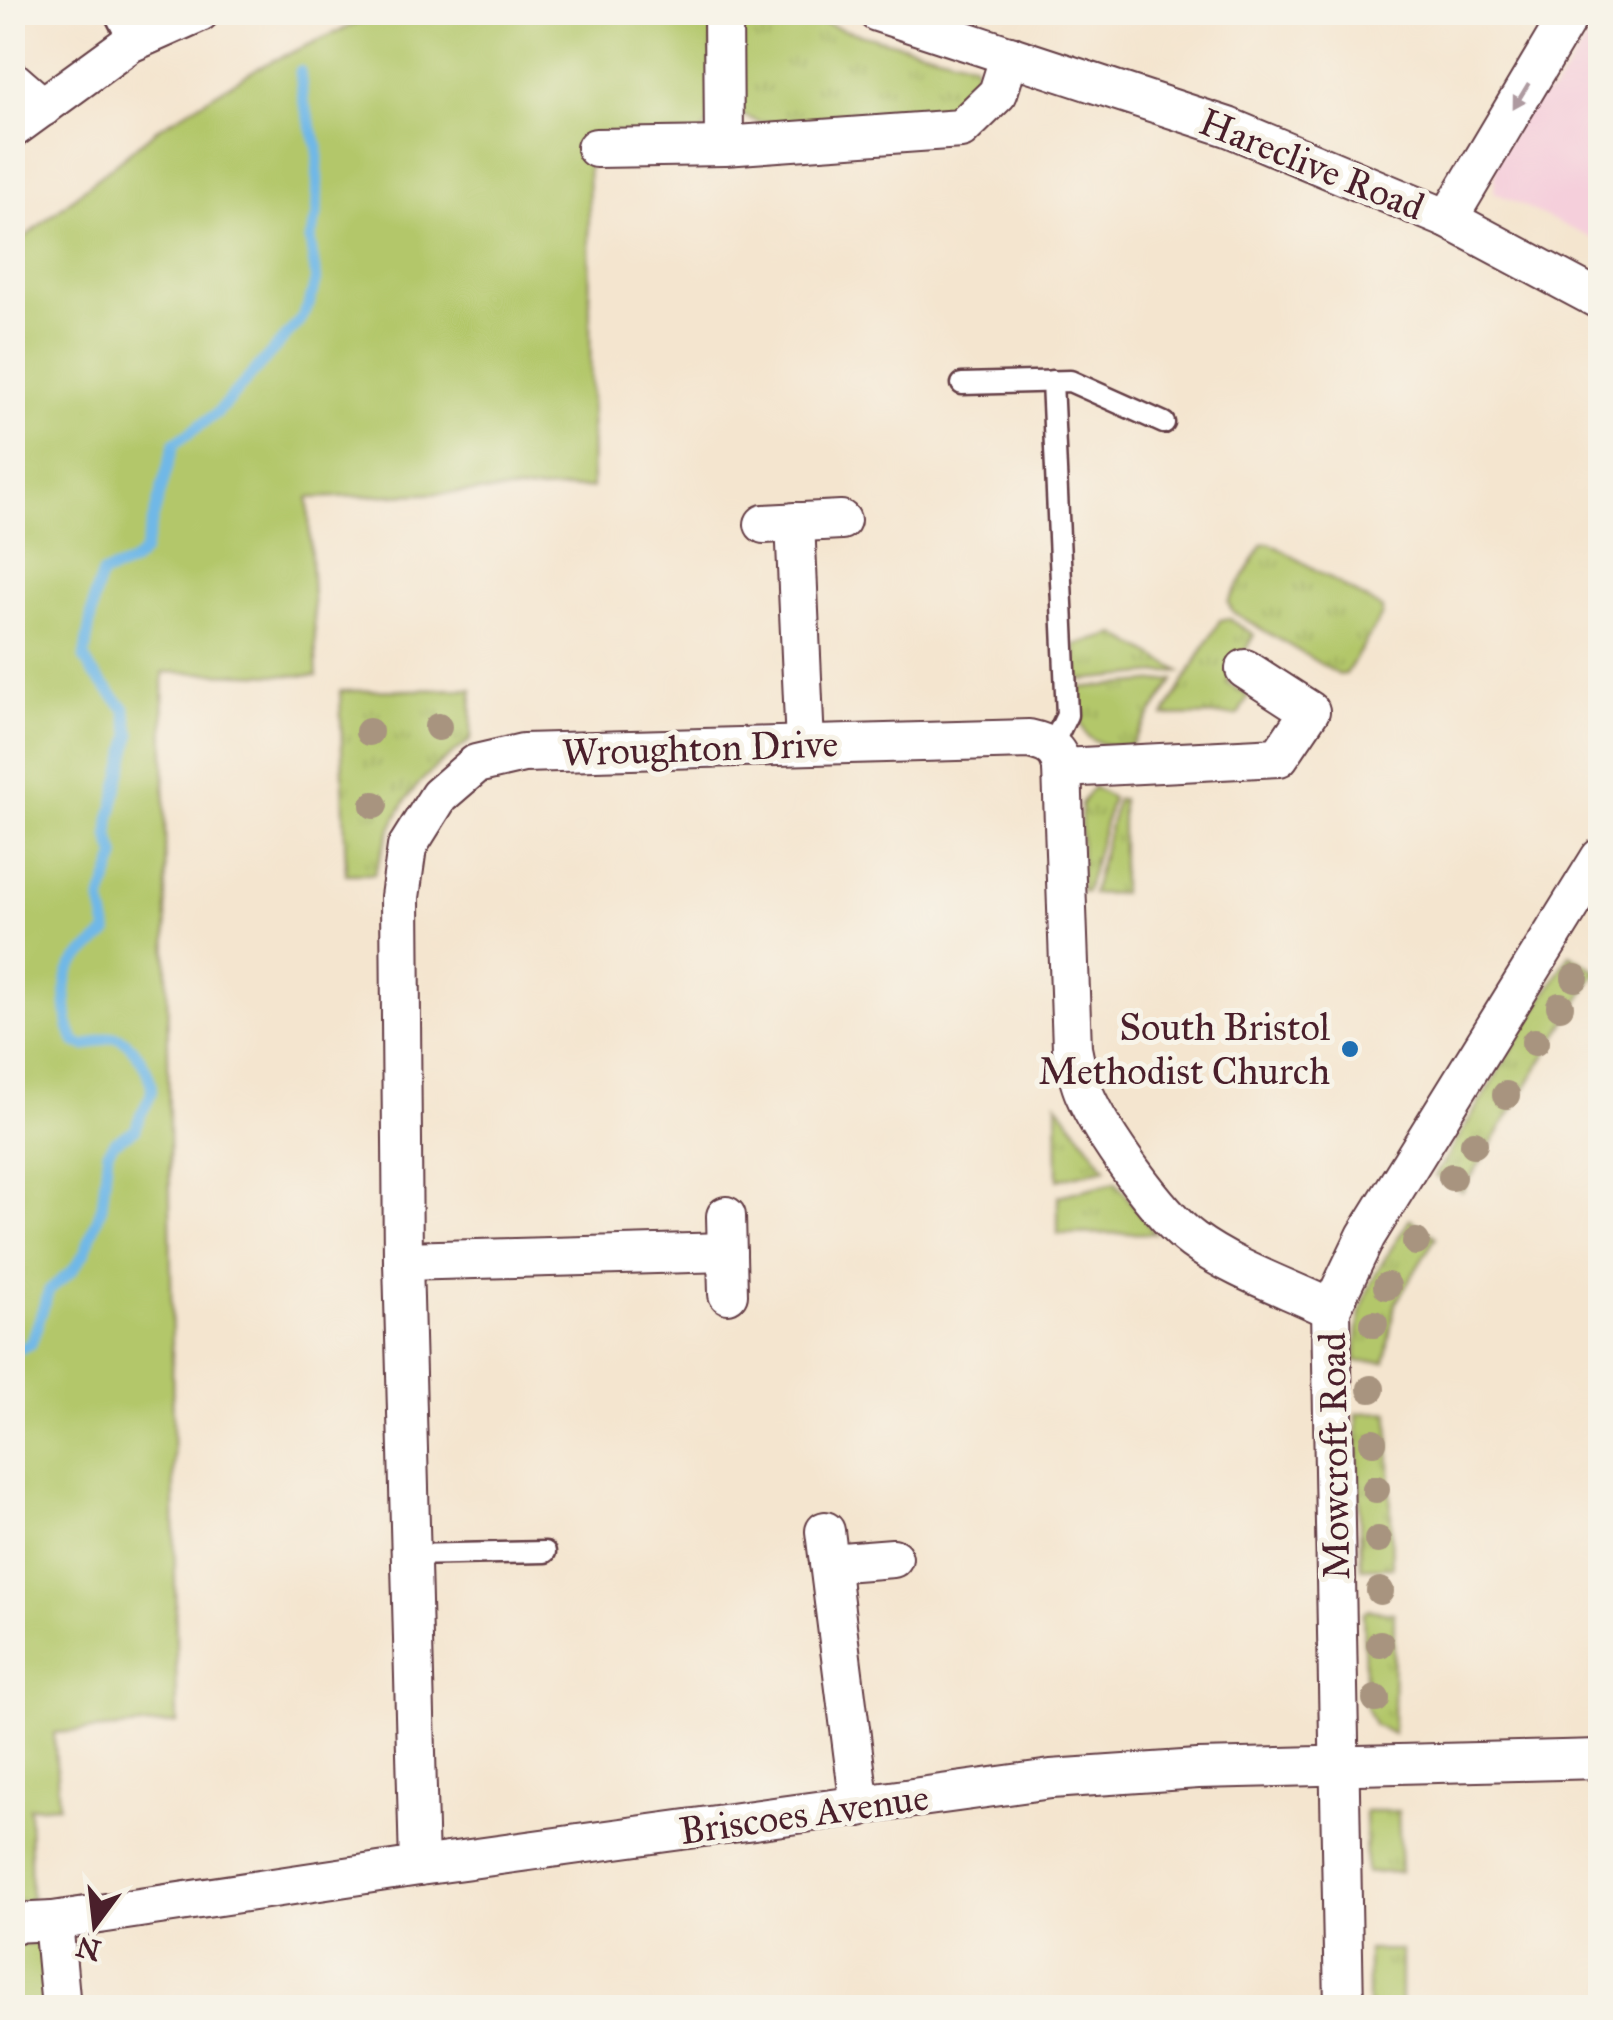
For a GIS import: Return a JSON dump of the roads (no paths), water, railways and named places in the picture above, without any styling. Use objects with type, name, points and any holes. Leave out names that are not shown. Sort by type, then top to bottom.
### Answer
[{"type":"street","points":[[12,128],[43,106],[122,28],[200,12]]},
{"type":"street","points":[[723,12],[724,146]]},
{"type":"street","name":"Hareclive Road","points":[[877,12],[1228,127],[1448,219],[1600,300]]},
{"type":"street","points":[[1448,219],[1571,12]]},
{"type":"street","points":[[596,148],[724,146],[961,129],[998,92],[1010,55]]},
{"type":"street","points":[[12,80],[43,106]]},
{"type":"street","points":[[806,745],[780,523],[841,520]]},
{"type":"street","name":"Wroughton Drive","points":[[419,1866],[403,1261],[400,897],[407,847],[438,796],[476,764],[523,753],[1029,739],[1057,757],[1278,758],[1310,712],[1245,669]]},
{"type":"street","points":[[1057,757],[1072,1048],[1082,1089],[1096,1120],[1160,1206],[1188,1236],[1208,1250],[1332,1309]]},
{"type":"street","name":"Mowcroft Road","points":[[1344,2008],[1332,1309],[1366,1236],[1600,858]]},
{"type":"street","points":[[403,1261],[726,1234],[728,1294]]},
{"type":"street","points":[[860,1808],[827,1547],[894,1558]]},
{"type":"street","name":"Briscoes Avenue","points":[[12,1923],[53,1922],[419,1866],[1051,1780],[1124,1773],[1600,1759]]},
{"type":"street","points":[[53,1922],[62,2008]]},
{"type":"lane","points":[[1052,381],[1067,715],[1057,757]]},
{"type":"lane","points":[[962,384],[1081,384],[1164,423]]},
{"type":"lane","points":[[411,1555],[545,1552]]},
{"type":"waterway","points":[[12,1352],[31,1344],[49,1290],[73,1270],[85,1252],[102,1206],[108,1151],[114,1142],[136,1129],[151,1093],[146,1069],[128,1044],[115,1037],[85,1046],[76,1043],[67,1016],[69,973],[79,958],[108,932],[101,901],[116,857],[109,836],[110,820],[131,735],[125,709],[84,658],[95,594],[102,574],[132,563],[144,552],[174,444],[217,413],[298,323],[309,305],[316,278],[310,240],[317,215],[318,148],[303,100],[300,71]]},
{"type":"place","name":"South Bristol Methodist Church","points":[[1350,1049]]}]
